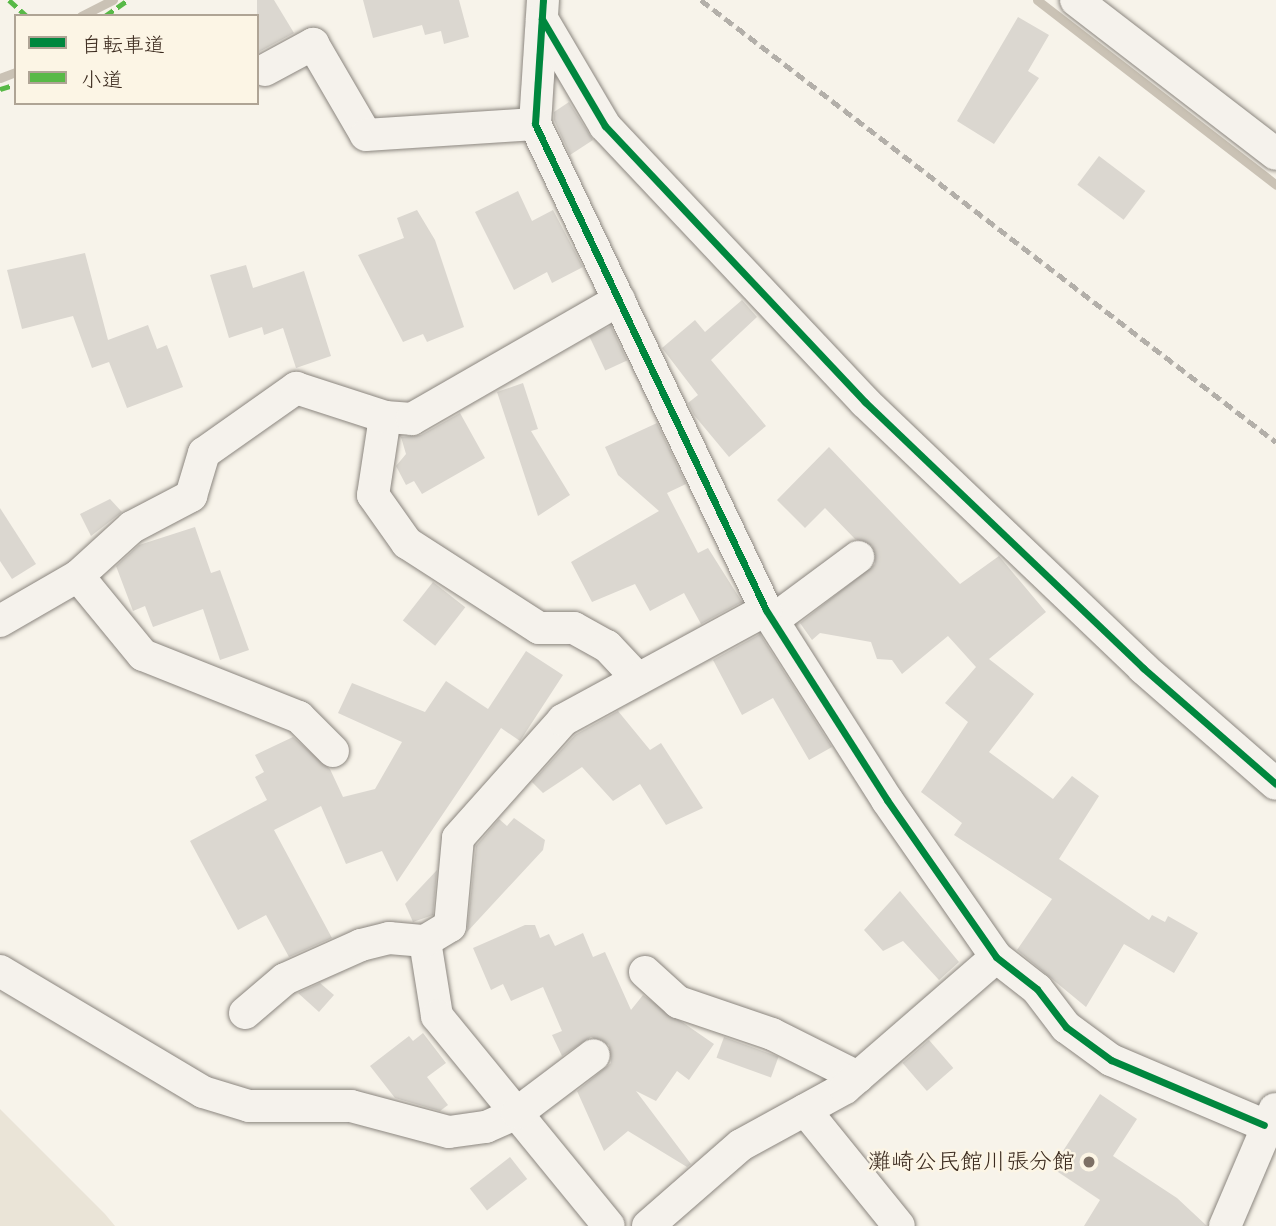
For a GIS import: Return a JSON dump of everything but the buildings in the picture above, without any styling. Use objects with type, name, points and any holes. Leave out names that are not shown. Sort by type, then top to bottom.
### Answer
[{"type":"street","points":[[1076,0],[1276,154]]},
{"type":"street","points":[[542,9],[535,124],[769,615],[996,957],[1037,989],[1066,1027],[1111,1060],[1270,1116],[1225,1226]]},
{"type":"street","points":[[542,9],[605,126],[865,402],[1143,668],[1276,783]]},
{"type":"street","points":[[265,70],[313,44],[366,135],[535,124]]},
{"type":"street","points":[[0,621],[78,576],[132,527],[191,496],[204,453],[296,388],[386,417],[412,419],[619,300]]},
{"type":"street","points":[[386,417],[373,495],[407,543],[539,628],[573,628],[607,646],[638,679]]},
{"type":"street","points":[[245,1013],[285,979],[361,945],[389,938],[425,941],[450,926],[458,838],[563,720],[638,679],[769,615],[858,557]]},
{"type":"street","points":[[78,576],[144,655],[299,717],[333,751]]},
{"type":"street","points":[[425,941],[437,1016],[609,1226]]},
{"type":"street","points":[[648,1226],[741,1145],[858,1077],[996,957]]},
{"type":"street","points":[[0,971],[203,1092],[248,1106],[351,1106],[449,1132],[486,1127],[517,1113],[594,1055]]},
{"type":"street","points":[[645,972],[678,1002],[772,1034],[858,1077]]},
{"type":"street","points":[[805,1110],[899,1226]]},
{"type":"shaded area","points":[[0,1109],[105,1214],[115,1226],[0,1226]]},
{"type":"waterway","points":[[85,14],[113,0]]},
{"type":"waterway","points":[[1037,0],[1276,185]]},
{"type":"waterway","points":[[0,78],[14,73]]},
{"type":"railway","points":[[701,0],[1276,442]]},
{"type":"marked path","points":[[9,0],[25,14]]},
{"type":"marked path","points":[[108,14],[128,0]]},
{"type":"marked path","points":[[0,89],[14,85]]},
{"type":"cycle path","points":[[543,0],[535,124],[766,610],[887,800],[996,957],[1037,989],[1066,1027],[1111,1060],[1264,1125]]},
{"type":"cycle path","points":[[542,19],[605,126],[865,402],[1143,668],[1276,784]]},
{"type":"place","name":"灘崎公民館川張分館","points":[[1089,1162]]}]
